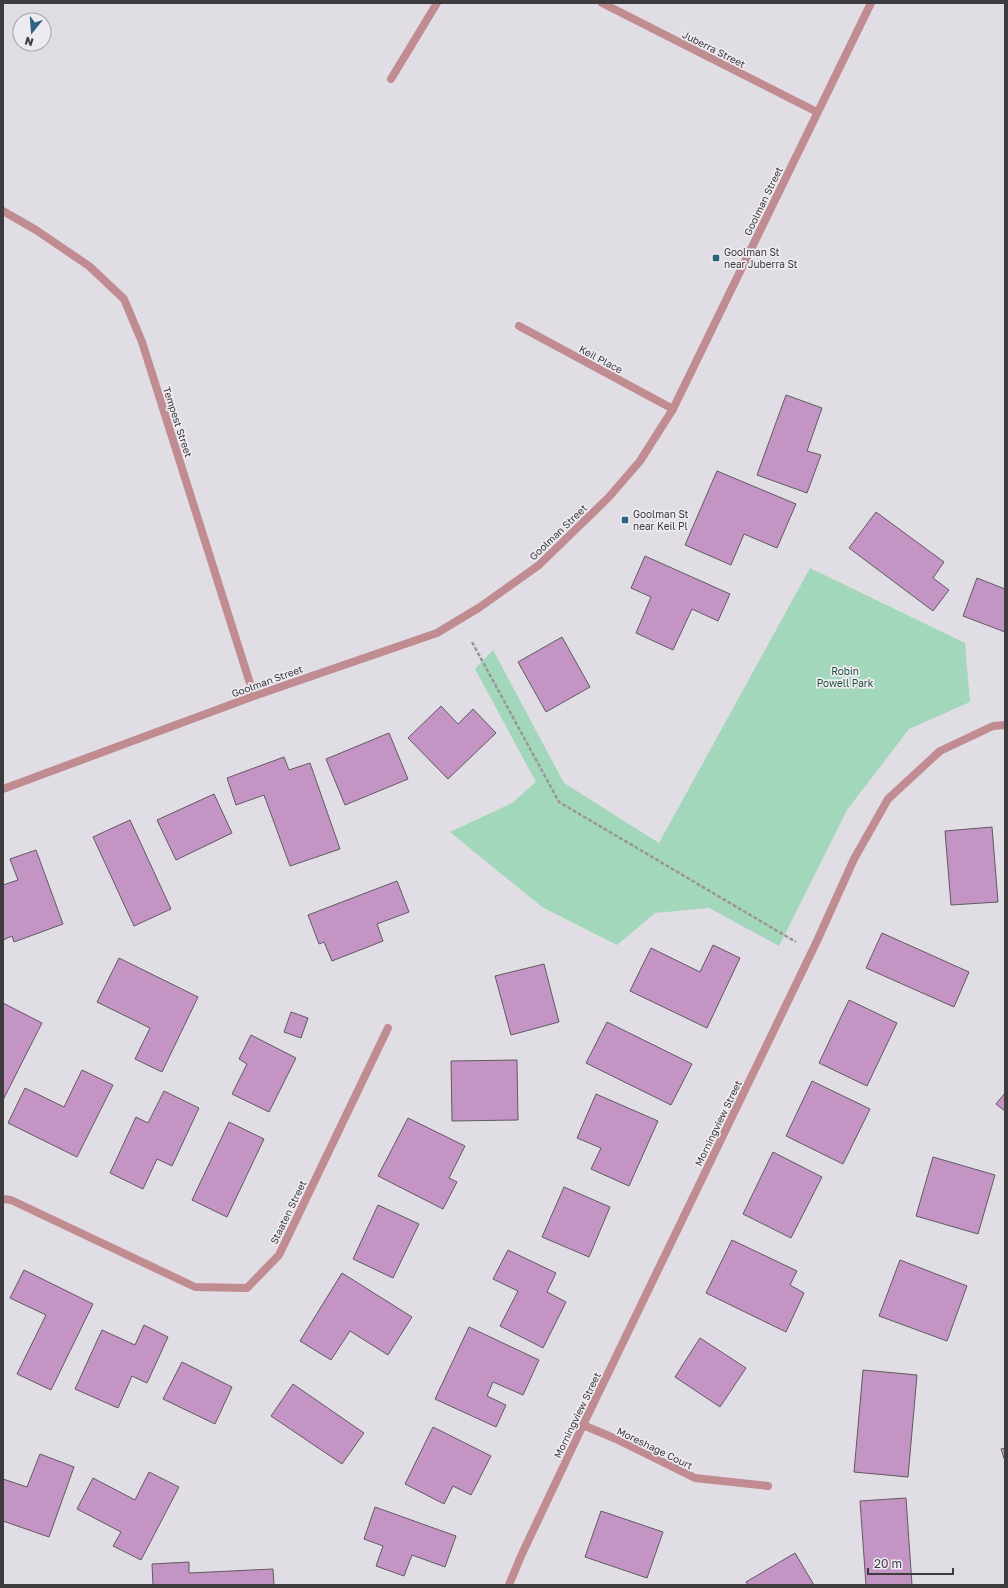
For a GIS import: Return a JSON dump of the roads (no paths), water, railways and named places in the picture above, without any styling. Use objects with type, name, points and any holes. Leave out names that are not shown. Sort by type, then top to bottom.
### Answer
[{"type":"street","points":[[391,78],[437,3]]},
{"type":"street","name":"Juberra Street","points":[[602,3],[817,112]]},
{"type":"street","name":"Goolman Street","points":[[3,789],[254,696],[437,633],[480,607],[539,566],[609,497],[640,461],[673,409],[871,3]]},
{"type":"street","name":"Tempest Street","points":[[3,211],[36,230],[89,266],[124,299],[142,342],[254,696]]},
{"type":"street","name":"Keil Place","points":[[519,326],[673,409]]},
{"type":"street","name":"Morningview Street","points":[[509,1585],[583,1425],[854,860],[888,799],[940,751],[993,726],[1005,725]]},
{"type":"street","name":"Staaten Street","points":[[3,1199],[11,1200],[195,1287],[247,1288],[279,1255],[388,1028]]},
{"type":"street","name":"Moreshage Court","points":[[583,1425],[616,1439],[695,1478],[768,1486]]},
{"type":"place","name":"Goolman St near Juberra St","points":[[716,258]]},
{"type":"place","name":"Goolman St near Keil Pl","points":[[625,520]]},
{"type":"park label","name":"Robin Powell Park","points":[[845,676]]}]
